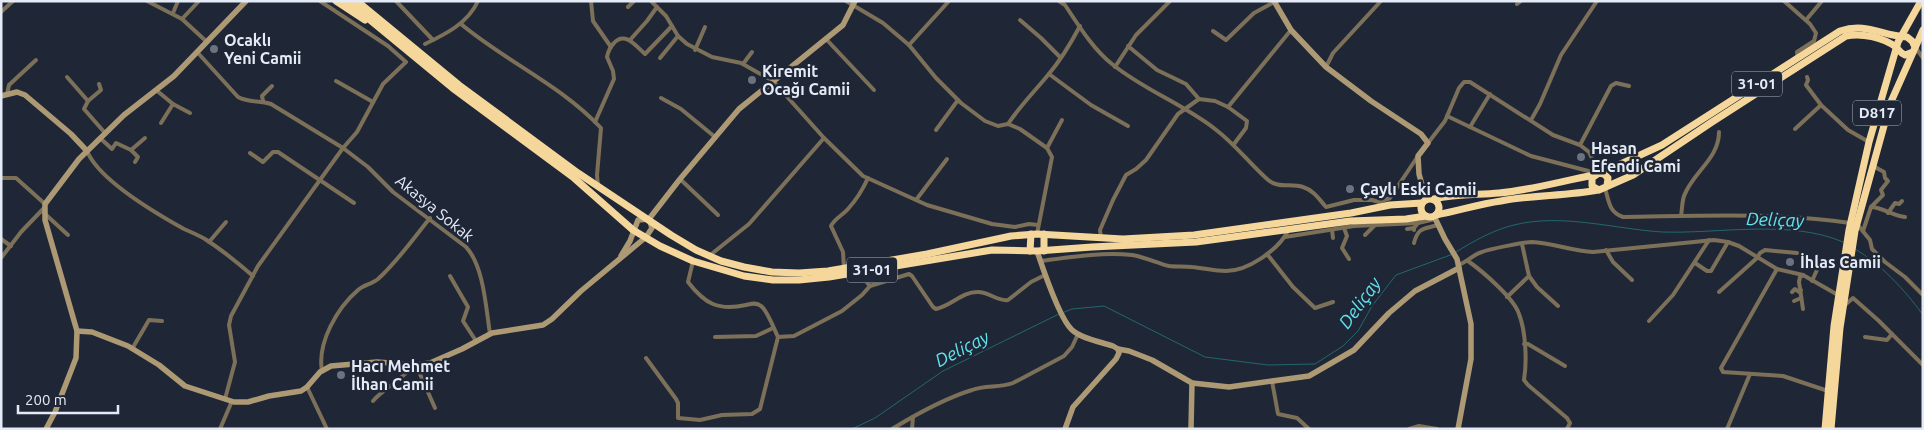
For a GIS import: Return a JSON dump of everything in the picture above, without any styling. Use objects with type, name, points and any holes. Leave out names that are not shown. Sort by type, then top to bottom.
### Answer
[{"type":"highway","name":"31-01","points":[[336,1],[394,36],[598,187],[671,235],[708,256],[744,267],[772,272],[799,273],[844,268],[927,254],[990,240],[1037,234],[1101,238],[1194,236],[1351,213],[1390,205],[1462,195],[1532,189],[1597,174],[1662,145],[1840,31],[1852,27],[1864,27],[1907,37],[1912,41],[1914,50],[1904,55],[1897,48],[1880,40],[1864,35],[1846,36],[1633,175],[1604,188],[1576,194],[1500,201],[1434,218],[1350,221],[1286,234],[1196,242],[1037,251],[992,250],[861,272],[799,280],[773,280],[744,276],[693,261],[660,246],[634,230],[574,178],[455,90],[394,36],[366,1]]},
{"type":"highway","points":[[347,1],[394,36]]},
{"type":"highway","points":[[357,1],[394,36]]},
{"type":"highway","name":"D817","points":[[1855,228],[1869,142],[1882,93],[1901,37],[1921,1]]},
{"type":"highway","name":"D817","points":[[1825,429],[1838,295],[1890,104],[1923,30]]},
{"type":"highway","points":[[1597,174],[1608,178],[1604,188],[1592,186],[1591,180],[1597,174]]},
{"type":"highway","points":[[1427,200],[1439,205],[1439,210],[1434,218],[1421,210],[1427,200]]},
{"type":"highway","points":[[1037,234],[1037,251]]},
{"type":"highway","points":[[1037,234],[1037,251]]},
{"type":"highway","name":"D817","points":[[1831,429],[1844,307],[1846,263]]},
{"type":"street","points":[[1,12],[13,1]]},
{"type":"street","points":[[147,1],[182,19],[208,42]]},
{"type":"street","points":[[173,13],[178,1]]},
{"type":"street","points":[[182,19],[199,1]]},
{"type":"street","points":[[1,258],[45,208],[87,151],[124,115],[174,76],[246,1]]},
{"type":"street","points":[[220,429],[235,362],[229,325],[232,316],[258,266],[343,148],[357,132],[383,84],[406,62],[388,46],[320,1]]},
{"type":"street","points":[[396,1],[433,40]]},
{"type":"street","points":[[426,44],[461,24],[474,10],[478,1]]},
{"type":"street","points":[[591,1],[594,21],[611,47]]},
{"type":"street","points":[[628,7],[634,1]]},
{"type":"street","points":[[651,1],[666,16],[678,36],[695,50],[712,58],[743,64],[773,81],[824,138],[863,176],[927,205],[992,224],[1015,227],[1029,224],[1038,225]]},
{"type":"street","points":[[846,1],[854,3],[884,23],[909,45],[936,78],[958,100],[985,121],[998,126],[1008,124],[1020,128],[1048,148],[1052,157],[1037,234]]},
{"type":"street","points":[[909,45],[949,1]]},
{"type":"street","points":[[1059,1],[1065,6],[1096,48],[1115,66],[1137,82],[1214,128],[1234,144],[1267,179],[1276,185],[1303,186],[1314,192],[1326,207],[1354,200],[1379,202],[1390,198],[1447,116],[1459,88],[1464,82],[1470,82],[1553,135],[1580,145],[1589,152],[1597,174]]},
{"type":"street","points":[[1115,66],[1136,35],[1170,1]]},
{"type":"street","points":[[1326,67],[1333,53],[1349,33],[1381,1]]},
{"type":"street","points":[[1531,120],[1561,55],[1597,1]]},
{"type":"street","points":[[1784,1],[1806,20],[1816,33],[1814,41],[1797,52],[1798,58]]},
{"type":"street","points":[[1806,20],[1822,1]]},
{"type":"street","points":[[1213,31],[1226,40],[1254,13],[1275,2],[1291,30],[1326,67],[1421,134],[1428,143]]},
{"type":"street","points":[[619,259],[630,241],[638,220],[648,219],[739,109],[843,25],[854,3]]},
{"type":"street","points":[[630,40],[648,21],[657,7]]},
{"type":"street","points":[[1020,20],[1042,38],[1060,57]]},
{"type":"street","points":[[461,24],[527,69],[596,122],[601,128],[597,175],[598,187]]},
{"type":"street","points":[[596,122],[614,79],[613,71],[606,57],[611,47],[618,39],[622,38],[630,40],[645,54],[672,26]]},
{"type":"street","points":[[1008,124],[1018,109],[1049,74],[1073,40],[1080,26]]},
{"type":"street","points":[[695,50],[705,27]]},
{"type":"street","points":[[1228,107],[1291,30]]},
{"type":"street","points":[[660,58],[678,36]]},
{"type":"street","points":[[826,39],[874,90]]},
{"type":"street","points":[[1128,46],[1157,70],[1186,84],[1199,99],[1215,101],[1228,107],[1247,122],[1246,128],[1234,144]]},
{"type":"street","points":[[1914,50],[1923,58]]},
{"type":"street","name":"Akasya Sokak","points":[[198,52],[238,97],[246,101],[263,101],[271,104],[343,148],[368,167],[393,192],[430,218],[470,252],[477,265],[490,334]]},
{"type":"street","points":[[743,64],[752,52]]},
{"type":"street","points":[[4,95],[9,85],[36,60]]},
{"type":"street","points":[[1049,74],[1091,105],[1128,126]]},
{"type":"street","points":[[67,77],[88,101]]},
{"type":"street","points":[[1807,77],[1806,84],[1822,104],[1848,130],[1869,142]]},
{"type":"street","points":[[336,81],[373,102]]},
{"type":"street","points":[[1580,145],[1611,86],[1616,83],[1629,86]]},
{"type":"street","points":[[99,84],[101,90],[88,101],[84,109],[112,149],[116,143],[131,150],[138,157],[135,162]]},
{"type":"street","points":[[263,101],[262,96],[272,86]]},
{"type":"street","points":[[156,90],[173,104],[190,114]]},
{"type":"street","points":[[4,95],[17,92],[24,94],[71,134],[107,177],[153,211],[209,242],[253,276]]},
{"type":"street","points":[[1470,127],[1490,94]]},
{"type":"street","points":[[661,98],[681,109],[715,137]]},
{"type":"street","points":[[1101,238],[1100,230],[1126,176],[1146,160],[1178,114],[1199,99]]},
{"type":"street","points":[[936,130],[958,100]]},
{"type":"street","points":[[161,123],[173,104]]},
{"type":"street","points":[[1795,129],[1822,104]]},
{"type":"street","points":[[1447,116],[1531,156],[1597,174]]},
{"type":"street","points":[[1048,148],[1062,120]]},
{"type":"street","points":[[1681,216],[1684,197],[1714,154],[1719,143],[1720,132]]},
{"type":"street","points":[[131,150],[145,138]]},
{"type":"street","points":[[708,256],[749,224],[824,138]]},
{"type":"street","points":[[250,153],[263,162],[273,152],[278,152],[354,203]]},
{"type":"street","points":[[1418,156],[1420,174],[1427,200]]},
{"type":"street","points":[[916,200],[947,159]]},
{"type":"street","points":[[1855,228],[1883,195],[1881,190],[1888,181],[1885,178],[1884,172],[1873,166]]},
{"type":"street","points":[[1,178],[16,178],[68,235]]},
{"type":"street","points":[[844,268],[843,252],[831,226],[834,220],[855,202],[868,178]]},
{"type":"street","points":[[680,179],[718,215]]},
{"type":"street","points":[[1604,188],[1610,209],[1616,215],[1623,217],[1811,217],[1855,228],[1870,240],[1872,249],[1878,256],[1905,277],[1923,295]]},
{"type":"street","points":[[1888,213],[1895,203],[1899,204],[1902,201]]},
{"type":"street","points":[[1871,208],[1877,207],[1888,213],[1905,217]]},
{"type":"street","points":[[45,208],[46,225],[77,331],[76,358],[55,412],[46,429]]},
{"type":"street","points":[[322,371],[320,362],[322,348],[330,326],[339,313],[359,288],[376,281],[430,218]]},
{"type":"street","points":[[1041,262],[1070,257],[1134,256],[1179,268],[1190,267],[1226,271],[1247,267],[1267,254],[1286,234],[1418,223],[1434,218]]},
{"type":"street","points":[[1416,234],[1434,218]]},
{"type":"street","points":[[1434,218],[1458,264],[1471,324],[1472,344],[1458,429]]},
{"type":"street","points":[[77,331],[92,332],[132,349],[159,365],[185,386],[228,400],[248,402],[269,396],[301,391],[322,371],[331,366],[377,362],[414,365],[430,363],[490,334],[543,324],[552,319],[581,291],[646,237],[652,228],[648,219]]},
{"type":"street","points":[[209,242],[226,222]]},
{"type":"street","points":[[1407,229],[1414,228],[1418,223]]},
{"type":"street","points":[[1373,233],[1374,226]]},
{"type":"street","points":[[1365,235],[1374,226]]},
{"type":"street","points":[[1344,228],[1347,236],[1342,248],[1349,259]]},
{"type":"street","points":[[1414,228],[1416,234],[1414,243]]},
{"type":"street","points":[[1332,230],[1333,238]]},
{"type":"street","points":[[1,239],[11,246]]},
{"type":"street","points":[[1037,251],[1055,298],[1065,319],[1074,332],[1118,350],[1129,351],[1152,360],[1192,383],[1229,387],[1309,376],[1354,350],[1409,295],[1458,264],[1468,261],[1481,252],[1529,242],[1557,245],[1577,251],[1709,240],[1728,242],[1739,246],[1777,269],[1803,275],[1838,295]]},
{"type":"street","points":[[1649,321],[1673,296],[1709,240]]},
{"type":"street","points":[[1695,262],[1707,271],[1712,271],[1728,242]]},
{"type":"street","points":[[1522,244],[1529,276],[1537,287],[1558,306]]},
{"type":"street","points":[[1606,250],[1613,262],[1632,280]]},
{"type":"street","points":[[1719,292],[1765,250],[1797,253]]},
{"type":"street","points":[[1267,254],[1293,288],[1315,308],[1333,302]]},
{"type":"street","points":[[646,358],[676,399],[678,403],[678,418],[700,420],[722,415],[752,414],[760,409],[778,337],[763,307],[756,303],[726,308],[710,304],[688,282],[693,261]]},
{"type":"street","points":[[1468,261],[1482,271],[1519,314],[1527,359],[1524,380],[1528,386],[1567,418],[1570,422],[1567,429]]},
{"type":"street","points":[[1812,281],[1820,262]]},
{"type":"street","points":[[1777,269],[1721,368],[1723,372],[1783,376],[1829,391]]},
{"type":"street","points":[[861,272],[864,280],[870,286]]},
{"type":"street","points":[[778,337],[794,336],[842,310],[862,296],[870,286],[909,274],[936,309],[973,292],[986,293],[1004,301],[1008,300],[1031,282],[1045,275]]},
{"type":"street","points":[[1803,275],[1800,277],[1799,282],[1803,309]]},
{"type":"street","points":[[450,276],[468,307],[463,321],[476,341]]},
{"type":"street","points":[[1506,297],[1529,276]]},
{"type":"street","points":[[1792,292],[1795,289],[1799,292],[1801,290]]},
{"type":"street","points":[[1794,301],[1801,298]]},
{"type":"street","points":[[1844,307],[1853,298],[1923,365]]},
{"type":"street","points":[[132,349],[149,320],[162,321]]},
{"type":"street","points":[[715,337],[756,336],[773,328]]},
{"type":"street","points":[[892,429],[971,390],[987,386],[1005,386],[1013,383],[1064,356],[1072,347],[1078,334]]},
{"type":"street","points":[[1865,337],[1886,340],[1892,334]]},
{"type":"street","points":[[1524,344],[1528,344],[1565,366]]},
{"type":"street","points":[[1064,429],[1073,407],[1116,359],[1119,353],[1118,350]]},
{"type":"street","points":[[373,401],[394,382],[407,374],[414,365]]},
{"type":"street","points":[[414,365],[435,408]]},
{"type":"street","points":[[1727,429],[1750,374]]},
{"type":"street","points":[[1272,382],[1278,414],[1297,418],[1309,429]]},
{"type":"street","points":[[1191,429],[1192,383]]},
{"type":"street","points":[[307,387],[326,429]]},
{"type":"street","points":[[912,429],[913,417]]},
{"type":"street","points":[[1409,429],[1419,426],[1437,429]]},
{"type":"waterway","name":"Deliçay","points":[[1456,252],[1484,236],[1506,227],[1550,221],[1569,221],[1662,232],[1777,229],[1822,235],[1843,242]]},
{"type":"waterway","name":"Deliçay","points":[[1855,249],[1892,278],[1923,315]]},
{"type":"waterway","name":"Deliçay","points":[[1062,313],[1072,309],[1104,306],[1205,357],[1268,365],[1315,364],[1343,346],[1358,331],[1372,306],[1396,275],[1453,254]]},
{"type":"waterway","name":"Deliçay","points":[[852,429],[875,418],[943,371],[1059,314]]},
{"type":"place","name":"Ocaklı Yeni Camii","points":[[214,49]]},
{"type":"place","name":"Kiremit Ocağı Camii","points":[[752,80]]},
{"type":"place","name":"Hasan Efendi Cami","points":[[1581,157]]},
{"type":"place","name":"Çaylı Eski Camii","points":[[1350,189]]},
{"type":"place","name":"İhlas Camii","points":[[1790,262]]},
{"type":"place","name":"Hacı Mehmet İlhan Camii","points":[[341,375]]}]
